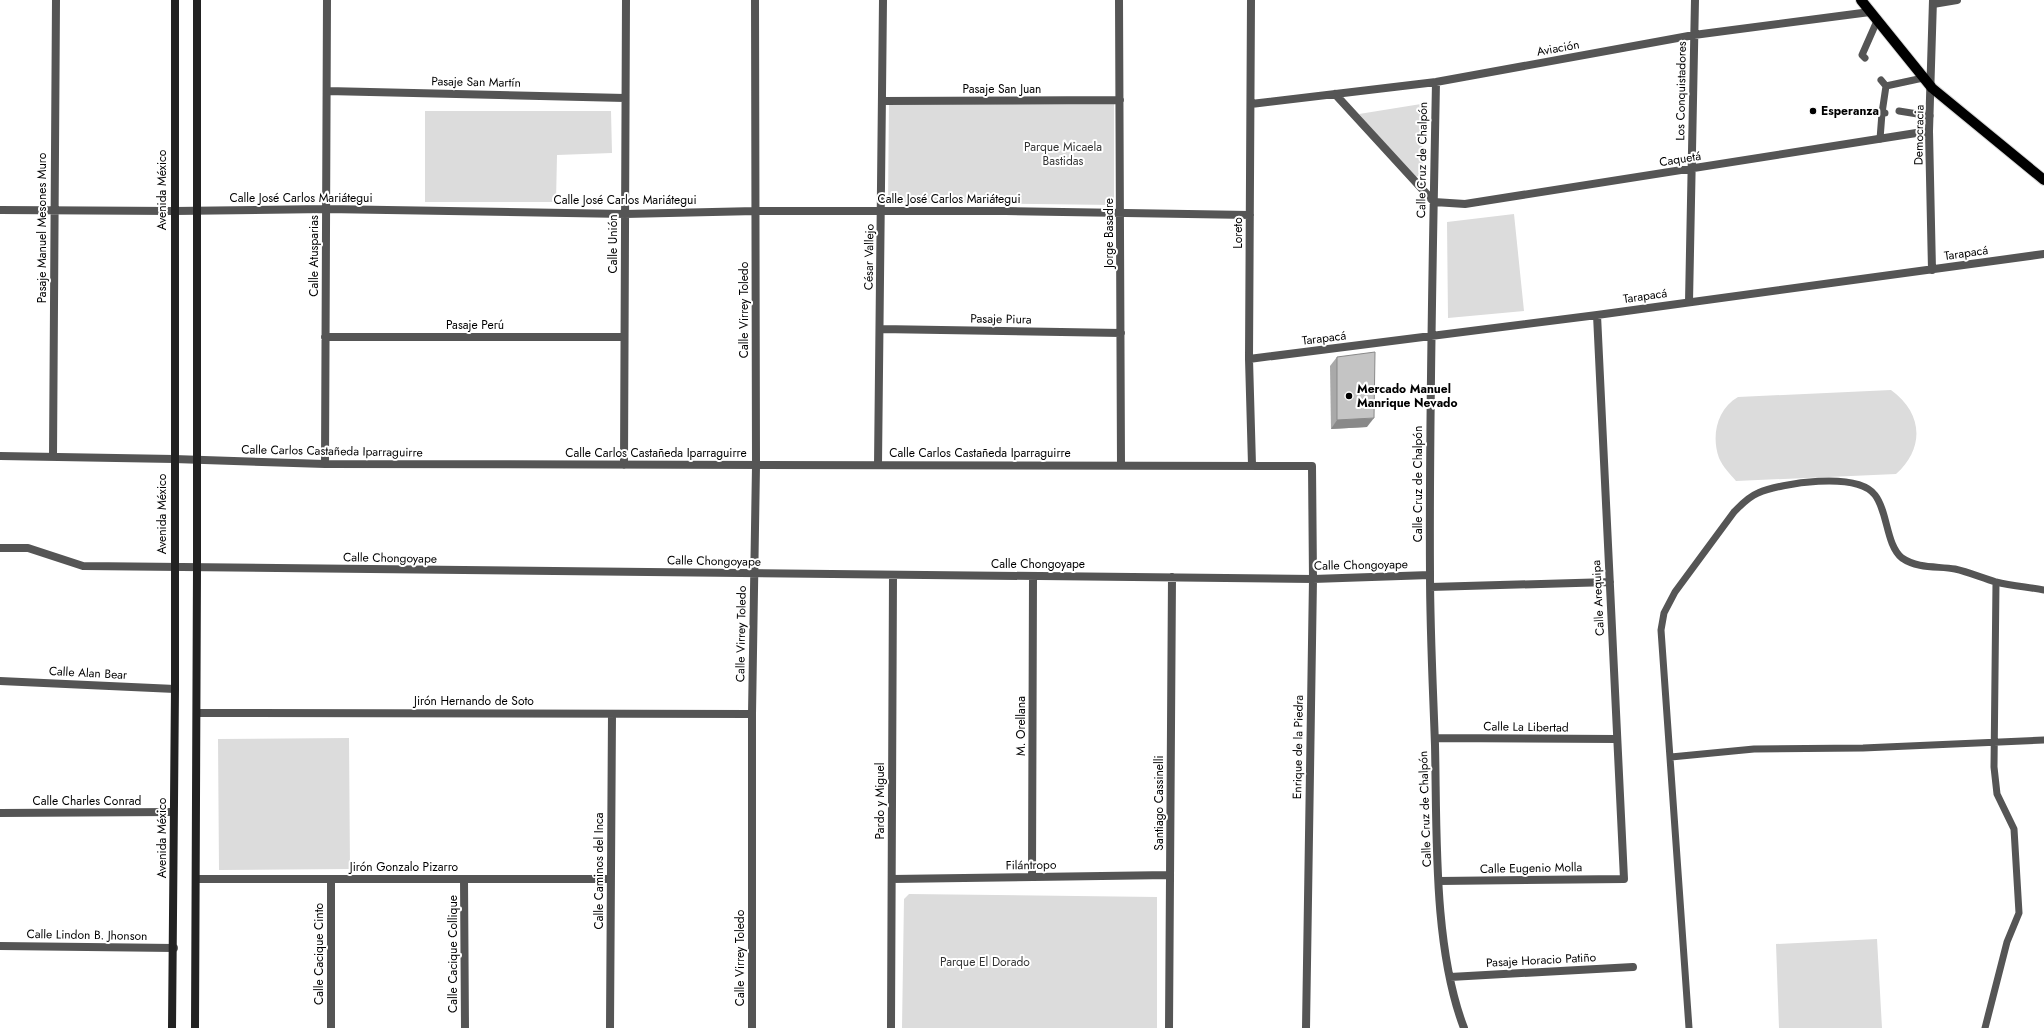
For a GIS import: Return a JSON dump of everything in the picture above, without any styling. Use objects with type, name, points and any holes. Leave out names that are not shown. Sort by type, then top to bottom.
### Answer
[{"type":"main road","points":[[1861,0],[1932,88],[2044,180]]},
{"type":"street","name":"Pasaje Manuel Mesones Muro","points":[[53,457],[56,0]]},
{"type":"street","name":"Avenida México","points":[[172,1028],[174,948],[173,812],[175,689],[175,0]]},
{"type":"street","points":[[195,1028],[197,713],[197,0]]},
{"type":"street","name":"Calle Atusparias","points":[[325,464],[327,0]]},
{"type":"street","name":"Calle Unión","points":[[624,465],[626,0]]},
{"type":"street","name":"Calle Virrey Toledo","points":[[752,1028],[752,714],[756,466],[755,0]]},
{"type":"street","name":"César Vallejo","points":[[878,465],[882,211],[883,0]]},
{"type":"street","name":"Jorge Basadre","points":[[1119,0],[1121,465]]},
{"type":"street","name":"Loreto","points":[[1251,0],[1249,359],[1252,465]]},
{"type":"street","name":"Los Conquistadores","points":[[1689,302],[1695,0]]},
{"type":"street","points":[[1933,2],[1957,0]]},
{"type":"street","name":"Democracia","points":[[1932,270],[1930,116],[1932,88],[1933,2]]},
{"type":"street","name":"Aviación","points":[[1251,104],[1436,82],[1694,35],[1870,12]]},
{"type":"street","name":"Calle Cruz de Chalpón","points":[[1436,82],[1431,336],[1430,576],[1434,738],[1439,881],[1444,942],[1450,977],[1464,1028]]},
{"type":"street","name":"Pasaje San Martín","points":[[326,91],[625,98]]},
{"type":"street","points":[[1335,94],[1434,202]]},
{"type":"street","name":"Pasaje San Juan","points":[[883,101],[1120,100]]},
{"type":"street","name":"Caquetá","points":[[1434,202],[1465,204],[1930,131]]},
{"type":"street","name":"Calle José Carlos Mariátegui","points":[[0,210],[174,211],[326,209],[625,214],[756,211],[1006,211],[1250,215]]},
{"type":"street","name":"Tarapacá","points":[[1249,359],[1597,315],[2044,254]]},
{"type":"street","name":"Calle Arequipa","points":[[1597,315],[1624,879]]},
{"type":"street","name":"Pasaje Piura","points":[[880,329],[1121,333]]},
{"type":"street","name":"Pasaje Perú","points":[[325,337],[624,337]]},
{"type":"street","name":"Calle Carlos Castañeda Iparraguirre","points":[[0,456],[174,459],[325,464],[1312,466]]},
{"type":"street","name":"Enrique de la Piedra","points":[[1306,1028],[1313,579],[1312,466]]},
{"type":"street","name":"Calle Chongoyape","points":[[0,548],[28,548],[83,566],[174,568],[1313,579],[1430,576]]},
{"type":"street","name":"Pardo y Miguel","points":[[891,1028],[893,575]]},
{"type":"street","name":"M. Orellana","points":[[1032,877],[1033,576]]},
{"type":"street","name":"Santiago Cassinelli","points":[[1169,1028],[1172,577]]},
{"type":"street","points":[[1430,587],[1610,582]]},
{"type":"street","name":"Calle Alan Bear","points":[[0,681],[175,689]]},
{"type":"street","name":"Jirón Hernando de Soto","points":[[197,713],[752,714]]},
{"type":"street","name":"Calle Caminos del Inca","points":[[610,1028],[612,714]]},
{"type":"street","name":"Calle La Libertad","points":[[1434,738],[1617,740]]},
{"type":"street","name":"Calle Charles Conrad","points":[[0,813],[173,812]]},
{"type":"street","name":"Filántropo","points":[[892,879],[1170,875]]},
{"type":"street","name":"Jirón Gonzalo Pizarro","points":[[196,879],[611,879]]},
{"type":"street","name":"Calle Cacique Cinto","points":[[331,879],[331,1028]]},
{"type":"street","name":"Calle Cacique Collique","points":[[464,879],[465,1028]]},
{"type":"street","name":"Calle Eugenio Molla","points":[[1439,881],[1624,879]]},
{"type":"street","name":"Calle Lindon B. Jhonson","points":[[0,946],[174,948]]},
{"type":"street","name":"Pasaje Horacio Patiño","points":[[1450,977],[1633,967]]},
{"type":"lane","points":[[1865,58],[1862,55],[1877,21]]},
{"type":"lane","points":[[1880,139],[1884,83],[1923,78]]},
{"type":"lane","points":[[1899,111],[1930,116]]},
{"type":"lane","points":[[1689,1028],[1671,757],[1661,644],[1664,613],[1684,578],[1734,512],[1744,502],[1757,493],[1791,484],[1836,482],[1861,486],[1873,493],[1880,503],[1894,548],[1902,558],[1913,564],[1954,569],[1996,582],[2044,590]]},
{"type":"lane","points":[[1984,1028],[2007,942],[2019,914],[2014,829],[1997,794],[1993,741],[1996,582]]},
{"type":"lane","points":[[1671,757],[1754,749],[1794,750],[1863,748],[1993,741],[2044,740]]},
{"type":"green space","name":"Parque Micaela Bastidas","points":[[1114,103],[1114,205],[888,202],[889,104]]},
{"type":"green space","points":[[1421,104],[1423,175],[1415,177],[1359,114]]},
{"type":"green space","points":[[425,111],[611,111],[612,153],[557,155],[556,202],[425,202]]},
{"type":"green space","points":[[1514,214],[1524,311],[1448,318],[1447,222]]},
{"type":"green space","points":[[1891,390],[1902,399],[1909,409],[1914,420],[1916,431],[1916,442],[1912,453],[1896,474],[1736,481],[1719,458],[1716,441],[1718,424],[1725,408],[1738,397]]},
{"type":"green space","points":[[349,738],[350,869],[219,870],[218,739]]},
{"type":"green space","name":"Parque El Dorado","points":[[909,894],[1157,897],[1157,1028],[902,1028],[904,899]]},
{"type":"green space","points":[[1877,939],[1882,1028],[1779,1028],[1776,944]]},
{"type":"building","name":"Mercado Manuel Manrique Nevado","points":[[1375,352],[1374,418],[1337,420],[1337,357]]},
{"type":"place","name":"Esperanza","points":[[1813,111]]},
{"type":"place","name":"Mercado Manuel Manrique Nevado","points":[[1349,396]]}]
